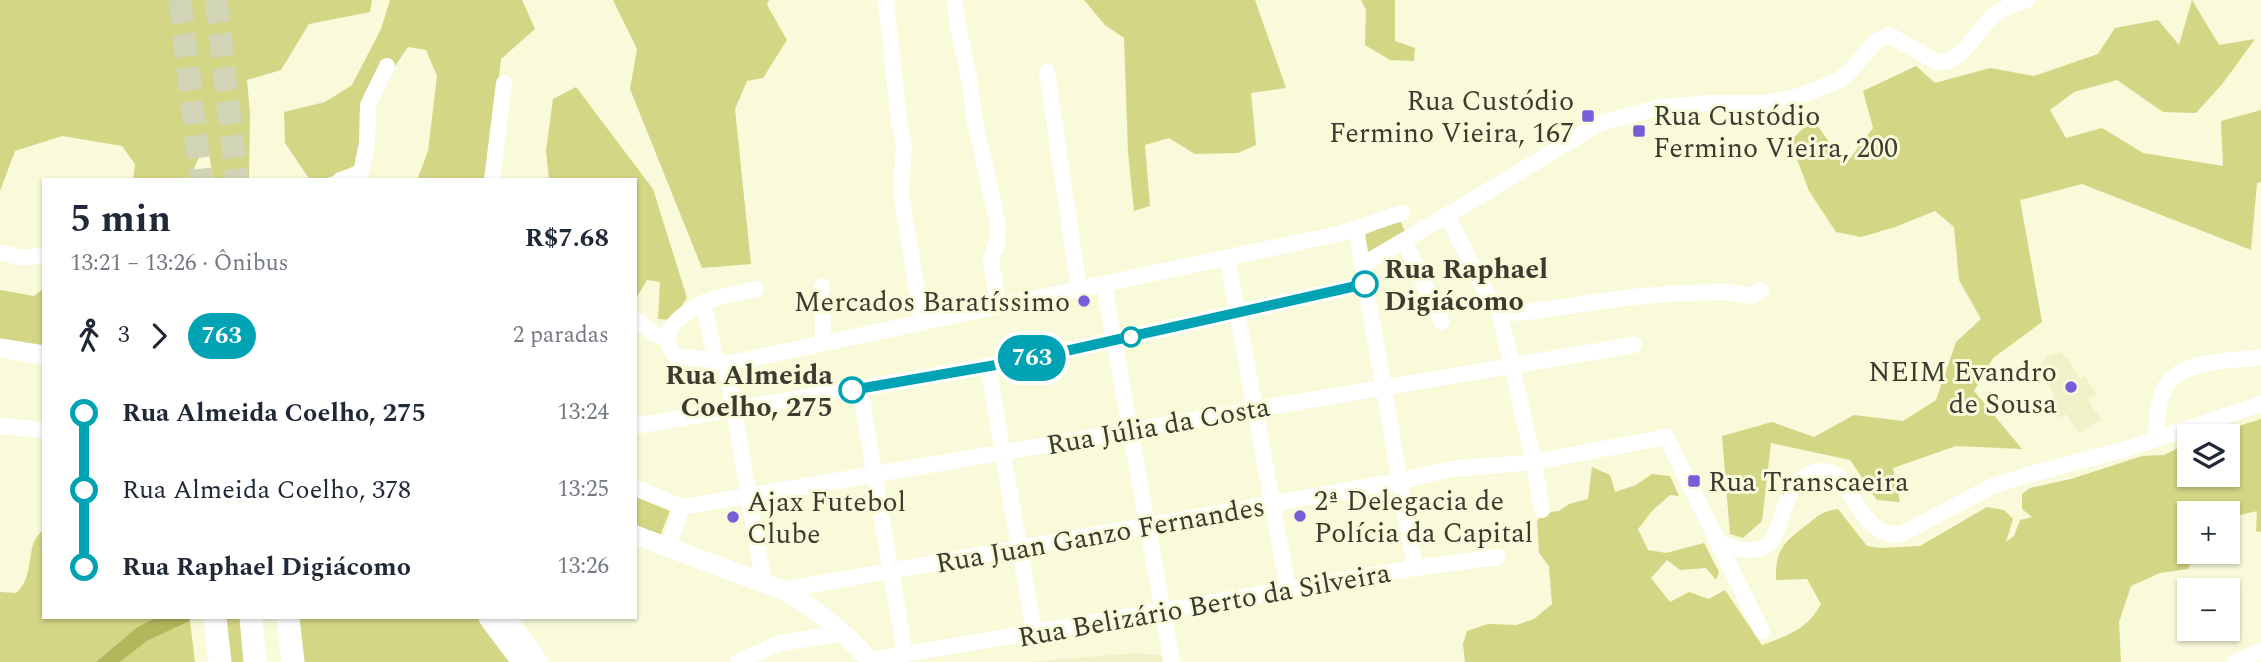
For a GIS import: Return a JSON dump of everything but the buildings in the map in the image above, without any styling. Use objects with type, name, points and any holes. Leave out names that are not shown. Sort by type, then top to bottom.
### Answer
[{"type":"highway","points":[[215,619],[220,662]]},
{"type":"highway","points":[[251,619],[256,662]]},
{"type":"highway","points":[[288,619],[293,662]]},
{"type":"main road","points":[[0,348],[42,355]]},
{"type":"main road","points":[[637,536],[773,587],[815,609],[844,633],[870,661]]},
{"type":"main road","points":[[489,619],[521,662]]},
{"type":"main road","points":[[508,619],[540,662]]},
{"type":"street","points":[[886,0],[899,122],[904,145],[901,193],[922,322]]},
{"type":"street","points":[[1362,265],[1600,122],[1661,107],[1709,103],[1765,103],[1800,96],[1839,80],[1876,41],[1889,35],[1935,61],[1949,61],[1967,46],[1997,13],[2027,0]]},
{"type":"street","points":[[956,1],[956,16],[975,122],[998,224],[997,242],[991,259],[999,305]]},
{"type":"street","points":[[346,178],[361,173],[367,143],[368,105],[387,66]]},
{"type":"street","points":[[1047,72],[1079,289]]},
{"type":"street","points":[[492,178],[504,83]]},
{"type":"street","points":[[756,289],[703,303],[690,310],[668,331],[666,338],[672,352],[677,357],[721,362],[823,343],[1356,229],[1402,213]]},
{"type":"street","points":[[1447,216],[1490,299],[1499,311],[1534,462],[1542,510]]},
{"type":"street","points":[[1356,229],[1415,568]]},
{"type":"street","points":[[1408,239],[1442,322]]},
{"type":"street","points":[[0,252],[23,258],[42,255]]},
{"type":"street","points":[[1227,257],[1288,589]]},
{"type":"street","points":[[1104,284],[1172,662]]},
{"type":"street","points":[[637,426],[988,366],[1114,341],[1365,284]]},
{"type":"street","points":[[822,286],[823,343]]},
{"type":"street","points":[[1499,311],[1520,313],[1683,293],[1728,292],[1752,296],[1760,290]]},
{"type":"street","points":[[703,303],[734,410],[749,496],[773,587]]},
{"type":"street","points":[[637,320],[654,334],[666,338]]},
{"type":"street","name":"Rua Júlia da Costa","points":[[682,507],[1634,345]]},
{"type":"street","points":[[2156,438],[2158,398],[2164,385],[2175,375],[2184,370],[2224,361],[2261,357]]},
{"type":"street","points":[[988,366],[1034,632]]},
{"type":"street","points":[[860,388],[905,654]]},
{"type":"street","points":[[1716,541],[1736,550],[1750,551],[1774,539],[1793,487],[1802,478],[1823,470],[1834,473],[1842,480],[1876,530],[1885,535],[1899,535],[1913,530],[1965,499],[2014,479],[2126,449],[2261,404]]},
{"type":"street","points":[[2,426],[42,430]]},
{"type":"street","name":"Rua Juan Ganzo Fernandes","points":[[773,587],[891,571],[1019,549],[1400,481],[1451,469],[1534,462],[1666,437],[1716,541]]},
{"type":"street","points":[[637,489],[682,507],[668,547]]},
{"type":"street","points":[[1716,541],[1762,631]]},
{"type":"street","name":"Rua Belizário Berto da Silveira","points":[[870,661],[1288,589],[1498,557]]},
{"type":"street","points":[[738,662],[779,643],[844,633]]},
{"type":"street","points":[[2235,662],[2261,651]]},
{"type":"shaded area","name":"NEIM Evandro de Sousa","points":[[2061,352],[2068,358],[2080,379],[2085,376],[2096,394],[2088,400],[2102,421],[2079,434],[2066,414],[2058,418],[2047,400],[2055,395],[2037,366],[2046,360],[2045,357]]},
{"type":"shaded area","points":[[153,619],[190,621],[147,641],[120,662],[96,662],[136,628]]},
{"type":"shaded area","points":[[1137,653],[1162,656],[1163,662],[1028,662]]},
{"type":"green space","points":[[0,0],[372,0],[370,12],[309,24],[281,70],[247,80],[250,114],[249,178],[213,178],[207,139],[190,178],[133,178],[135,164],[122,146],[62,136],[15,151],[0,191]]},
{"type":"green space","points":[[390,0],[522,0],[535,29],[501,59],[488,178],[418,178],[428,151],[437,76],[426,50],[408,47],[378,91],[366,159],[333,176],[309,178],[285,143],[284,112],[325,102],[352,85],[381,29]]},
{"type":"green space","points":[[613,0],[769,0],[767,5],[787,40],[763,78],[747,81],[735,109],[751,264],[702,268],[630,89],[637,49]]},
{"type":"green space","points":[[1084,0],[1255,0],[1286,88],[1251,93],[1256,145],[1238,153],[1195,154],[1169,138],[1145,145],[1150,206],[1134,211],[1128,152],[1124,38],[1105,25]]},
{"type":"green space","points":[[1361,0],[1395,0],[1395,41],[1415,48],[1414,61],[1390,60],[1365,45],[1366,10]]},
{"type":"green space","points":[[2192,0],[2219,45],[2255,39],[2223,83],[2196,113],[2163,112],[2117,80],[2074,92],[2050,110],[2066,138],[2102,128],[2143,153],[2223,166],[2221,121],[2261,110],[2261,182],[2257,183],[2251,250],[2082,184],[2020,200],[2042,322],[1993,358],[1974,391],[2022,449],[1956,446],[1893,468],[1900,502],[1877,500],[1850,460],[1771,443],[1762,521],[1743,538],[1730,534],[1722,436],[1772,422],[1814,437],[1854,415],[1903,421],[1936,400],[1956,342],[1981,319],[1959,280],[1954,227],[1935,211],[1861,237],[1836,232],[1809,191],[1790,141],[1813,119],[1845,165],[1873,128],[1863,91],[1916,66],[1935,83],[1990,68],[2034,76],[2098,54],[2115,28],[2158,20],[2179,45]]},
{"type":"green space","points":[[576,87],[653,189],[687,298],[672,320],[658,319],[660,282],[647,280],[637,297],[637,178],[549,178],[546,151],[553,99]]},
{"type":"green space","points":[[1400,220],[1405,232],[1368,254],[1364,235]]},
{"type":"green space","points":[[0,290],[34,296],[42,290],[42,351],[0,344]]},
{"type":"green space","points":[[2261,419],[2261,532],[2256,531],[2257,511],[2240,515],[2240,501],[2177,501],[2177,564],[2190,564],[2188,569],[2160,573],[2131,586],[2119,622],[2121,662],[1465,662],[1463,644],[1467,631],[1488,624],[1516,625],[1534,619],[1552,604],[1549,566],[1539,553],[1537,520],[1569,504],[1588,499],[1592,467],[1610,475],[1615,492],[1636,485],[1652,474],[1670,476],[1679,496],[1670,495],[1652,511],[1638,529],[1648,550],[1666,553],[1704,543],[1719,572],[1716,580],[1706,568],[1680,570],[1667,560],[1651,578],[1670,602],[1689,592],[1709,599],[1725,590],[1762,645],[1803,626],[1821,604],[1807,579],[1776,580],[1776,569],[1779,553],[1787,541],[1825,512],[1838,509],[1867,546],[1880,548],[1920,546],[1987,507],[2004,510],[2013,519],[2006,542],[2014,536],[2020,520],[2032,517],[2022,509],[2022,494],[2030,488],[2071,479],[2142,456],[2164,455],[2177,449],[2177,487],[2240,487],[2240,425]]},
{"type":"green space","points":[[637,495],[671,508],[660,536],[645,531],[637,525]]},
{"type":"green space","points":[[42,532],[42,619],[153,619],[136,628],[96,662],[0,662],[0,592],[16,593],[22,586],[38,536]]},
{"type":"green space","points":[[222,619],[241,619],[245,662],[228,662]]},
{"type":"green space","points":[[299,619],[478,619],[510,662],[304,662]]},
{"type":"green space","points":[[190,621],[195,662],[120,662],[147,641]]},
{"type":"tunnel","points":[[180,0],[201,178]]},
{"type":"tunnel","points":[[216,0],[237,178]]},
{"type":"bus line","name":"763","points":[[852,390],[1030,359],[1365,284]]},
{"type":"place","name":"Rua Custódio Fermino Vieira, 167","points":[[1588,116]]},
{"type":"place","name":"Rua Custódio Fermino Vieira, 200","points":[[1639,131]]},
{"type":"place","name":"Rua Raphael Digiácomo","points":[[1365,284]]},
{"type":"place","name":"Mercados Baratíssimo","points":[[1084,301]]},
{"type":"place","name":"NEIM Evandro de Sousa","points":[[2071,387]]},
{"type":"place","name":"Rua Almeida Coelho, 275","points":[[852,390]]},
{"type":"place","name":"Rua Transcaeira","points":[[1694,481]]},
{"type":"place","name":"2ª Delegacia de Polícia da Capital","points":[[1300,516]]},
{"type":"place","name":"Ajax Futebol Clube","points":[[733,517]]}]
